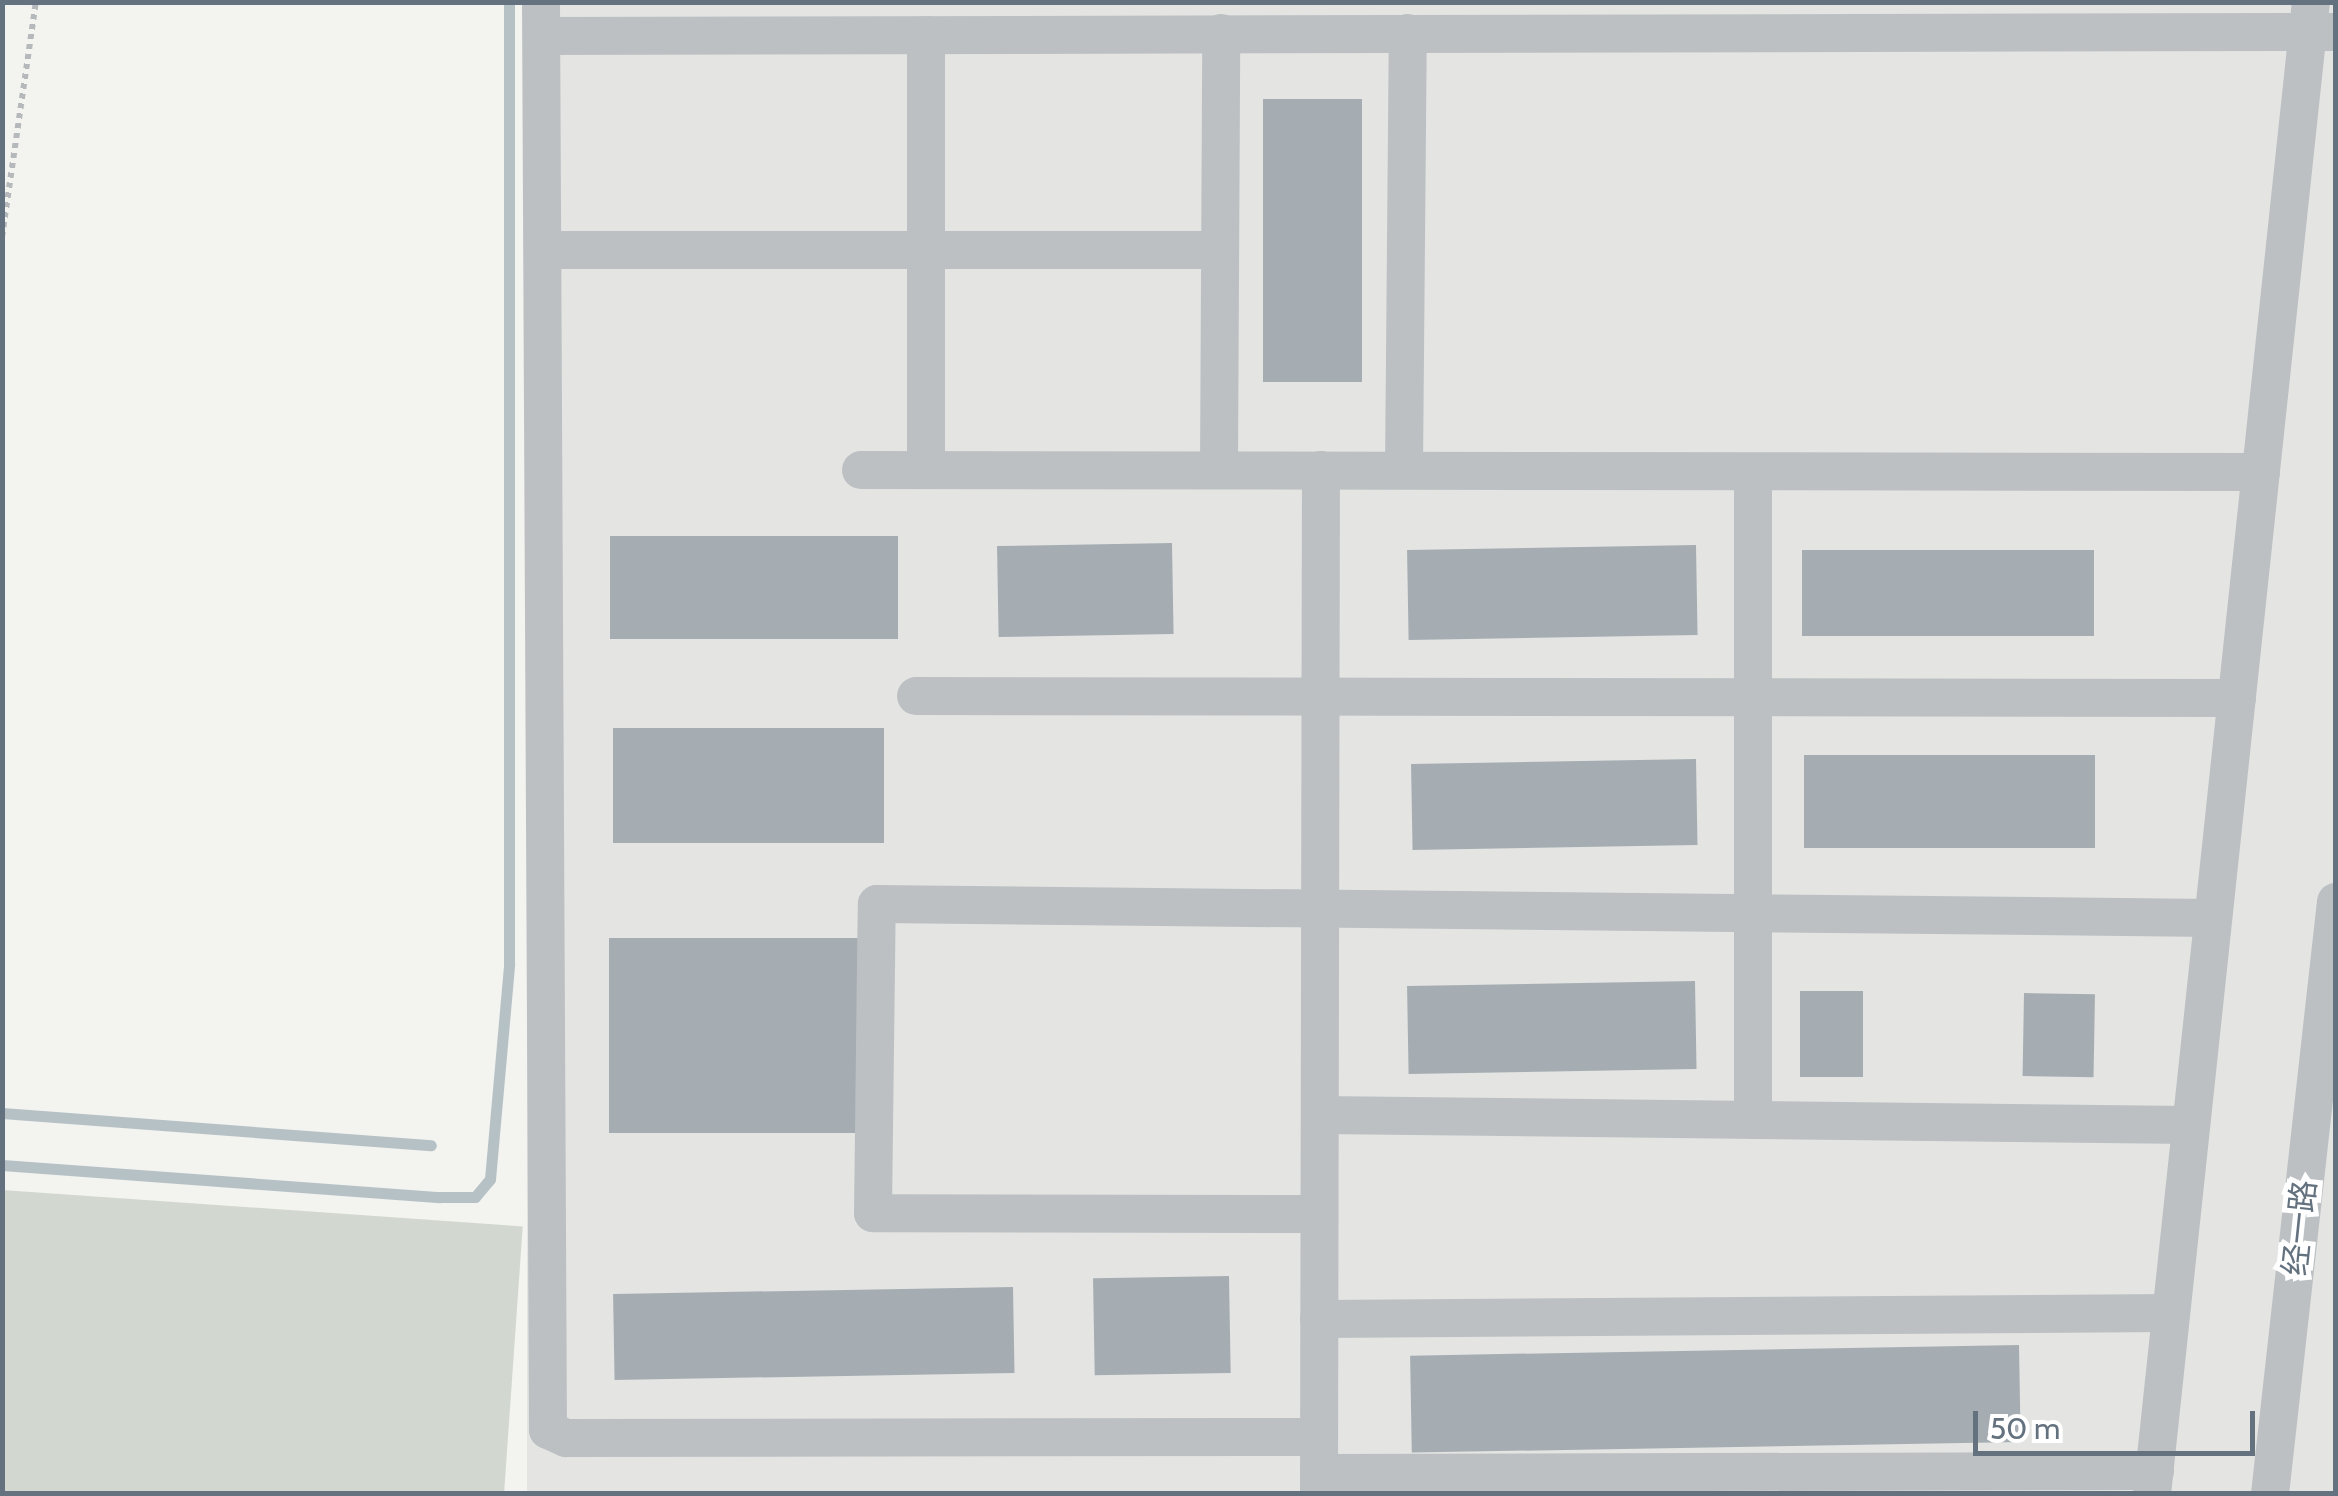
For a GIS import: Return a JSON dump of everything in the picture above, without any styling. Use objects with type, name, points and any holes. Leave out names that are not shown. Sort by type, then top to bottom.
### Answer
[{"type":"street","points":[[1454,17],[2318,21],[2261,472],[2153,1482],[1318,1468],[566,1438],[548,1430],[542,19],[926,34],[1408,33],[1454,17]]},
{"type":"street","points":[[1218,470],[1221,33]]},
{"type":"street","points":[[1404,470],[1408,33]]},
{"type":"street","points":[[926,34],[926,470]]},
{"type":"street","points":[[543,250],[1220,250]]},
{"type":"street","points":[[861,470],[2261,472]]},
{"type":"street","points":[[1318,1468],[1321,470]]},
{"type":"street","points":[[1753,472],[1753,1120]]},
{"type":"street","points":[[916,696],[2237,698]]},
{"type":"street","name":"经一路","points":[[2270,1494],[2336,902]]},
{"type":"street","points":[[1319,1214],[873,1213],[877,904],[2213,918]]},
{"type":"street","points":[[1320,1115],[2191,1124]]},
{"type":"street","points":[[1319,1319],[2171,1313]]},
{"type":"path","points":[[2,237],[36,2]]},
{"type":"shaded area","points":[[527,3],[2335,3],[2335,1494],[527,1494]]},
{"type":"shaded area","points":[[2,1190],[523,1226],[504,1494],[2,1494]]},
{"type":"building","points":[[1263,99],[1362,99],[1362,382],[1263,382]]},
{"type":"building","points":[[610,536],[898,536],[898,639],[610,639]]},
{"type":"building","points":[[1172,543],[1174,634],[999,637],[997,546]]},
{"type":"building","points":[[1696,545],[1698,635],[1409,640],[1407,550]]},
{"type":"building","points":[[1802,550],[2094,550],[2094,636],[1802,636]]},
{"type":"building","points":[[613,728],[884,728],[884,843],[613,843]]},
{"type":"building","points":[[1804,755],[2095,755],[2095,848],[1804,848]]},
{"type":"building","points":[[1696,759],[1698,845],[1413,850],[1411,764]]},
{"type":"building","points":[[609,938],[863,938],[863,1133],[609,1133]]},
{"type":"building","points":[[1695,981],[1697,1069],[1409,1074],[1407,986]]},
{"type":"building","points":[[1800,991],[1863,991],[1863,1077],[1800,1077]]},
{"type":"building","points":[[2024,993],[2095,994],[2094,1077],[2023,1076]]},
{"type":"building","points":[[1229,1276],[1231,1373],[1095,1375],[1093,1278]]},
{"type":"building","points":[[1013,1287],[1015,1373],[615,1380],[613,1294]]},
{"type":"building","points":[[2019,1345],[2021,1442],[1412,1453],[1410,1356]]},
{"type":"waterway","points":[[2,1165],[440,1197],[475,1197],[490,1179],[509,964],[509,2]]},
{"type":"waterway","points":[[2,1113],[431,1145]]}]
